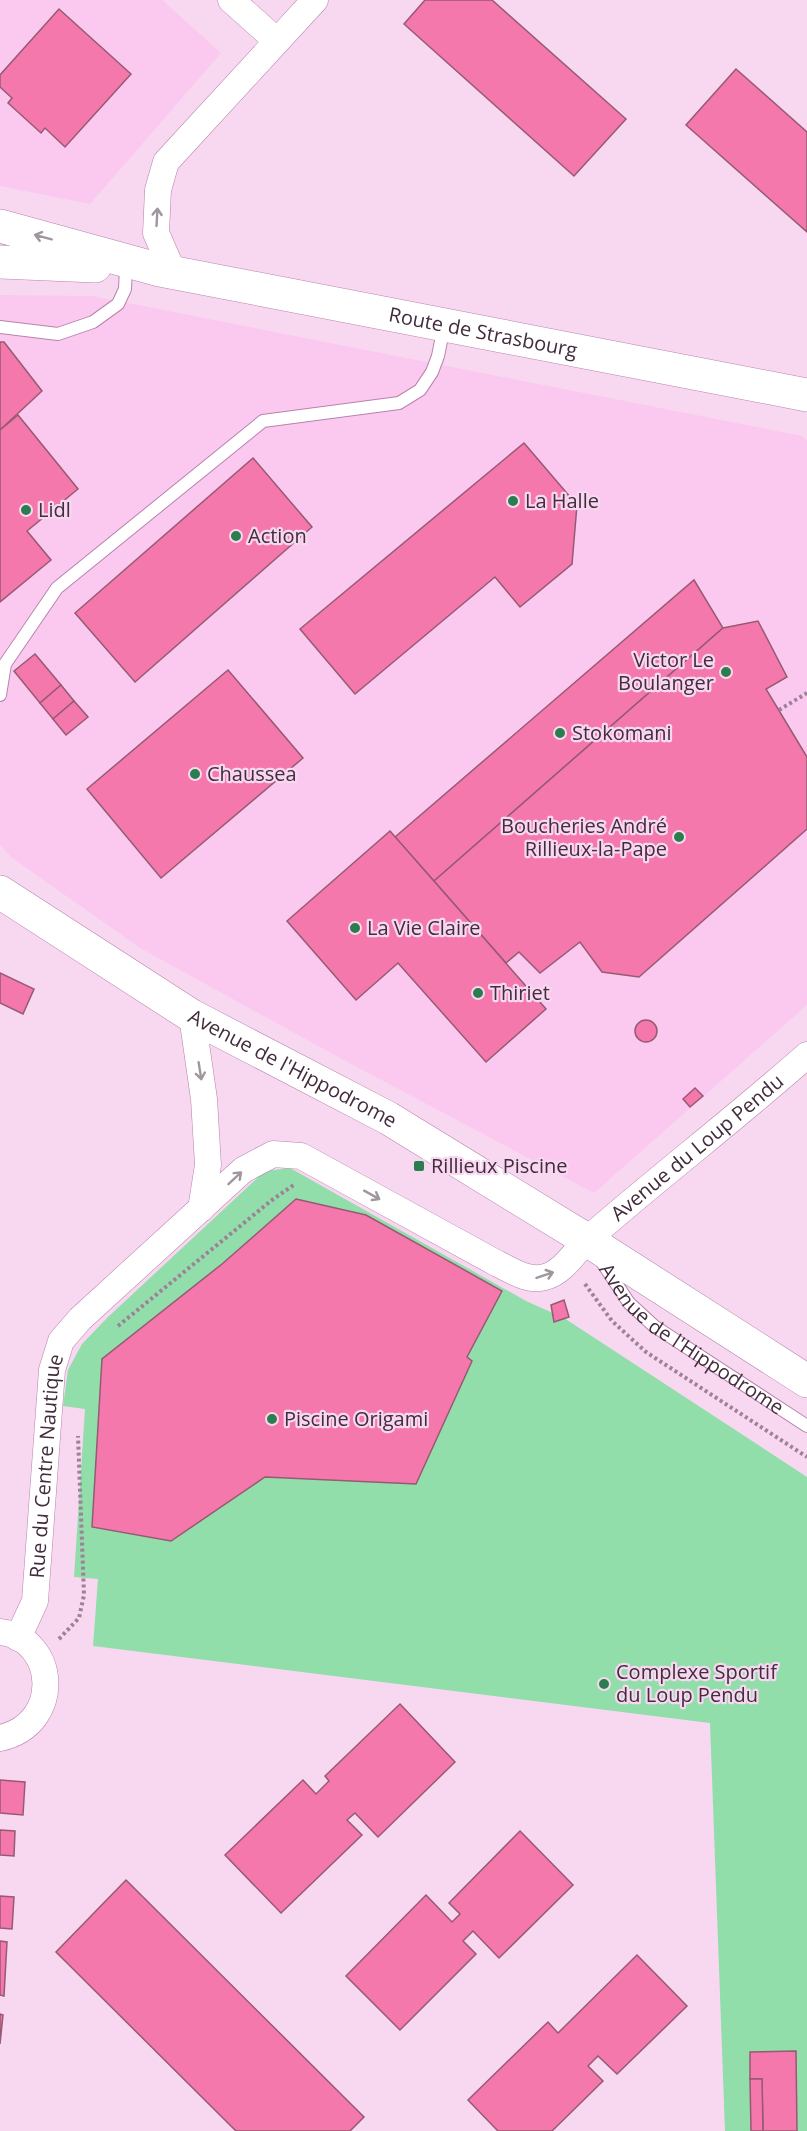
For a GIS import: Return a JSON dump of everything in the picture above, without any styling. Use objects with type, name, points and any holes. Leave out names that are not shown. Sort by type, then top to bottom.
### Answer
[{"type":"main road","name":"Route de Strasbourg","points":[[0,226],[166,271],[807,395]]},
{"type":"main road","name":"Route de Strasbourg","points":[[0,262],[126,267],[166,271]]},
{"type":"main road","name":"Avenue de l'Hippodrome","points":[[0,892],[192,1016],[388,1118],[578,1251],[807,1381]]},
{"type":"street","points":[[231,0],[277,41]]},
{"type":"street","points":[[166,271],[156,233],[158,190],[166,162],[315,0]]},
{"type":"street","points":[[192,1016],[204,1099],[208,1165],[201,1209]]},
{"type":"street","name":"Avenue du Loup Pendu","points":[[578,1251],[745,1111],[807,1055]]},
{"type":"street","name":"Rue du Centre Nautique","points":[[38,1657],[30,1647],[9,1635],[35,1601],[52,1370],[61,1341],[80,1318],[243,1170],[273,1154],[301,1156],[498,1264],[531,1279],[547,1277],[578,1251]]},
{"type":"street","points":[[0,1738],[14,1735],[29,1725],[40,1711],[46,1686],[45,1674],[38,1657]]},
{"type":"lane","points":[[0,327],[58,334],[93,322],[118,304],[125,288],[126,267]]},
{"type":"lane","points":[[0,695],[5,664],[57,588],[263,421],[399,403],[420,390],[432,372],[445,325]]},
{"type":"lane","name":"Avenue de l'Hippodrome","points":[[578,1251],[654,1326],[807,1426]]},
{"type":"path","points":[[778,710],[807,693]]},
{"type":"path","points":[[111,1332],[272,1200],[321,1167]]},
{"type":"path","points":[[38,1657],[79,1618],[84,1595],[78,1424]]},
{"type":"shaded area","points":[[0,0],[162,0],[221,53],[90,204],[0,186]]},
{"type":"shaded area","points":[[0,295],[92,296],[802,436],[807,441],[807,1005],[594,1193],[140,948],[11,857],[0,845]]},
{"type":"green space","name":"Complexe Sportif du Loup Pendu","points":[[290,1168],[526,1301],[564,1318],[807,1477],[807,2131],[725,2131],[710,1723],[93,1646],[98,1579],[74,1577],[85,1409],[63,1406],[68,1370],[82,1344],[108,1317],[265,1171]]},
{"type":"building","points":[[425,0],[492,0],[626,119],[574,176],[404,24]]},
{"type":"building","points":[[59,9],[131,74],[65,147],[45,128],[41,133],[8,103],[12,98],[0,87],[0,75]]},
{"type":"building","points":[[736,69],[807,132],[807,232],[686,125]]},
{"type":"building","points":[[0,342],[4,342],[42,391],[0,430]]},
{"type":"building","name":"Lidl","points":[[18,415],[78,489],[27,531],[51,560],[0,602],[0,430]]},
{"type":"building","points":[[524,443],[577,505],[572,564],[520,607],[495,577],[355,694],[300,629]]},
{"type":"building","points":[[253,458],[312,527],[135,682],[75,613]]},
{"type":"building","name":"Stokomani","points":[[694,580],[723,628],[434,881],[395,837]]},
{"type":"building","points":[[758,621],[787,677],[766,689],[807,757],[807,829],[639,977],[602,972],[580,942],[540,973],[519,952],[506,963],[434,881],[723,628]]},
{"type":"building","points":[[35,654],[61,685],[40,703],[14,671]]},
{"type":"building","name":"Chaussea","points":[[228,670],[303,758],[161,878],[87,789]]},
{"type":"building","points":[[61,685],[74,701],[53,719],[40,703]]},
{"type":"building","points":[[74,701],[88,717],[66,735],[53,719]]},
{"type":"building","points":[[390,831],[546,1009],[486,1062],[398,963],[356,1000],[287,921]]},
{"type":"building","points":[[0,973],[34,989],[23,1014],[0,1003]]},
{"type":"building","points":[[646,1020],[654,1023],[657,1031],[654,1039],[646,1042],[638,1039],[635,1031],[638,1023]]},
{"type":"building","points":[[695,1088],[703,1096],[690,1107],[683,1099]]},
{"type":"building","name":"Piscine Origami","points":[[296,1199],[366,1215],[502,1291],[467,1357],[472,1361],[416,1484],[265,1477],[171,1541],[92,1527],[102,1359],[222,1264]]},
{"type":"building","points":[[564,1300],[569,1317],[554,1322],[551,1305]]},
{"type":"building","points":[[400,1704],[455,1762],[378,1837],[355,1813],[347,1820],[362,1835],[281,1913],[225,1855],[303,1780],[316,1794],[329,1781],[325,1776]]},
{"type":"building","points":[[0,1780],[25,1782],[23,1815],[0,1813]]},
{"type":"building","points":[[0,1830],[15,1831],[14,1856],[0,1855]]},
{"type":"building","points":[[520,1831],[573,1885],[499,1958],[473,1931],[463,1941],[476,1954],[400,2030],[346,1976],[426,1895],[452,1922],[460,1914],[449,1903]]},
{"type":"building","points":[[126,1880],[364,2117],[350,2131],[236,2131],[56,1952]]},
{"type":"building","points":[[0,1896],[14,1897],[12,1929],[0,1928]]},
{"type":"building","points":[[0,1941],[7,1942],[4,1996],[0,1995]]},
{"type":"building","points":[[637,1955],[687,2006],[617,2074],[598,2056],[588,2066],[603,2081],[552,2131],[498,2131],[468,2100],[548,2022],[558,2033]]},
{"type":"building","points":[[0,2014],[3,2015],[0,2044]]},
{"type":"building","points":[[796,2051],[797,2131],[763,2131],[762,2079],[750,2079],[750,2052]]},
{"type":"building","points":[[750,2079],[762,2079],[763,2131],[751,2131]]},
{"type":"place","name":"La Halle","points":[[513,501]]},
{"type":"place","name":"Lidl","points":[[26,510]]},
{"type":"place","name":"Action","points":[[236,536]]},
{"type":"place","name":"Victor Le Boulanger","points":[[726,672]]},
{"type":"place","name":"Stokomani","points":[[560,733]]},
{"type":"place","name":"Chaussea","points":[[195,774]]},
{"type":"place","name":"Boucheries André Rillieux-la-Pape","points":[[679,837]]},
{"type":"place","name":"La Vie Claire","points":[[355,928]]},
{"type":"place","name":"Thiriet","points":[[478,993]]},
{"type":"place","name":"Rillieux Piscine","points":[[419,1166]]},
{"type":"place","name":"Piscine Origami","points":[[272,1419]]},
{"type":"place","name":"Complexe Sportif du Loup Pendu","points":[[604,1684]]}]
